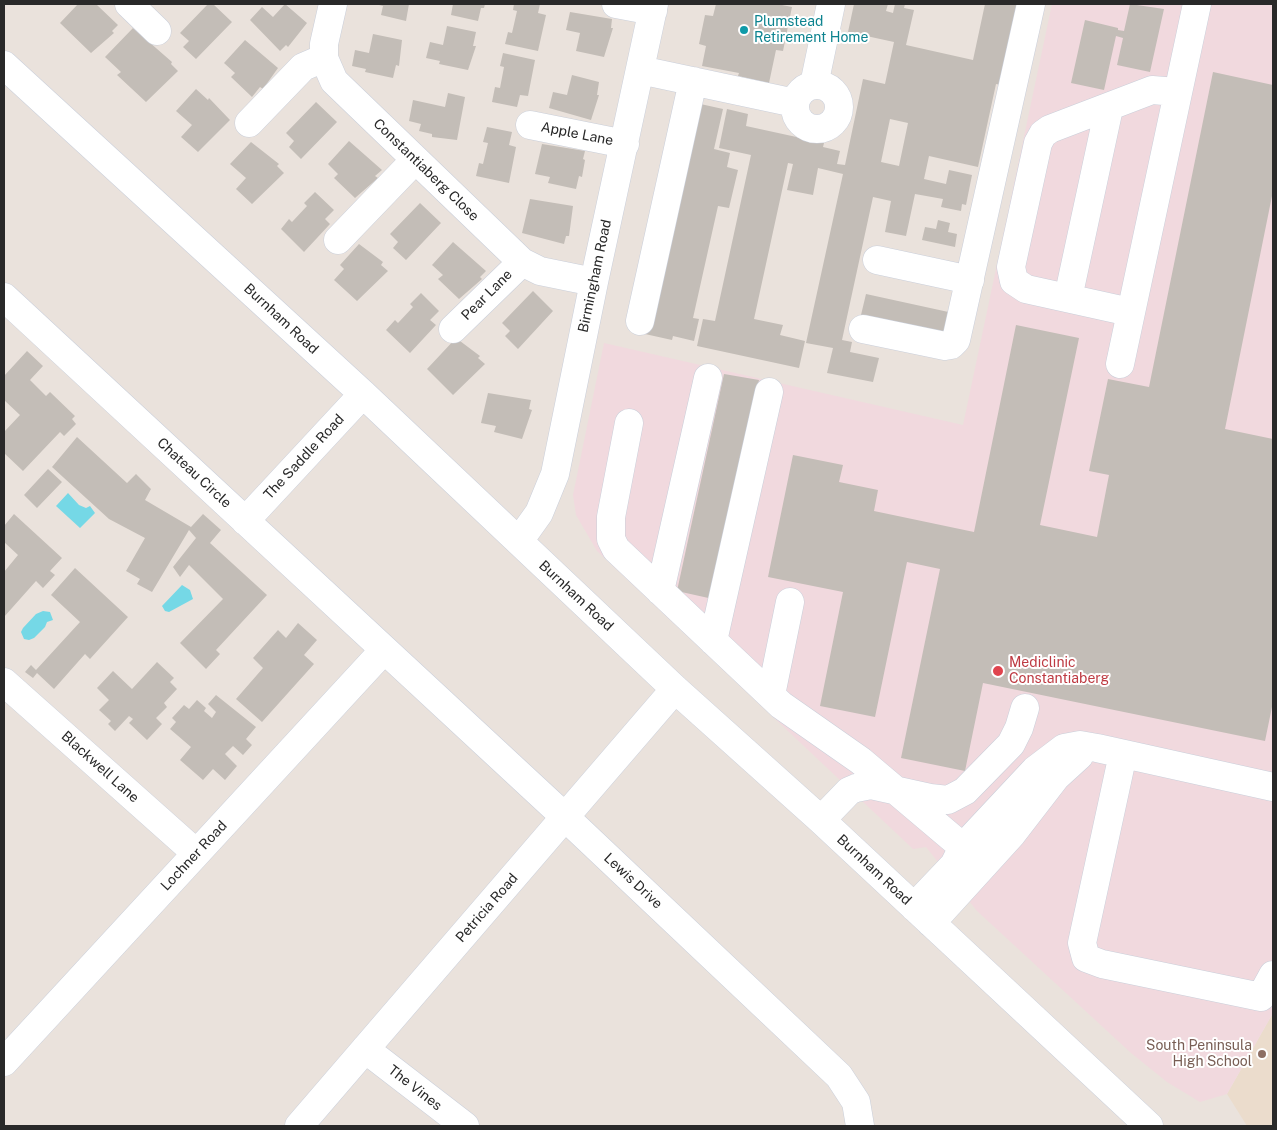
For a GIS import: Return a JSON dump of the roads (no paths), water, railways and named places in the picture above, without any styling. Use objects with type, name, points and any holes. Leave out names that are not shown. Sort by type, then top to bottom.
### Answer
[{"type":"street","points":[[129,4],[157,31]]},
{"type":"street","name":"Constantiaberg Close","points":[[333,4],[324,44],[324,58],[334,81],[522,262],[540,271],[594,282]]},
{"type":"street","points":[[616,4],[654,8]]},
{"type":"street","points":[[640,70],[693,81],[804,94],[831,4]]},
{"type":"street","points":[[863,329],[935,345],[951,345],[956,340],[1031,4]]},
{"type":"street","points":[[1120,364],[1197,4]]},
{"type":"street","name":"Birmingham Road","points":[[519,542],[540,513],[555,474],[594,282],[654,8]]},
{"type":"street","points":[[249,123],[303,67],[324,58]]},
{"type":"street","name":"Burnham Road","points":[[4,65],[362,394],[675,689],[821,820],[1150,1126]]},
{"type":"street","points":[[640,321],[693,81]]},
{"type":"street","points":[[1130,312],[1026,290],[1019,286],[1011,274],[1036,152],[1040,138],[1046,131],[1152,90],[1177,92]]},
{"type":"street","points":[[1068,298],[1109,108]]},
{"type":"street","name":"Apple Lane","points":[[530,125],[625,144]]},
{"type":"street","points":[[338,240],[415,160]]},
{"type":"street","points":[[877,260],[970,280]]},
{"type":"street","name":"Pear Lane","points":[[453,329],[522,262]]},
{"type":"street","name":"Chateau Circle","points":[[4,297],[384,650]]},
{"type":"street","points":[[660,591],[708,378]]},
{"type":"street","points":[[713,641],[769,392]]},
{"type":"street","name":"The Saddle Road","points":[[245,521],[362,394]]},
{"type":"street","points":[[629,423],[611,517],[611,539],[616,549],[796,717],[847,750],[984,865]]},
{"type":"street","points":[[771,695],[790,602]]},
{"type":"street","name":"Lewis Drive","points":[[384,650],[565,817],[839,1076],[849,1088],[856,1102],[860,1126]]},
{"type":"street","name":"Lochner Road","points":[[4,1062],[384,650]]},
{"type":"street","name":"Blackwell Lane","points":[[4,682],[196,853]]},
{"type":"street","name":"Petricia Road","points":[[299,1126],[675,689]]},
{"type":"street","points":[[821,820],[850,791],[871,785],[948,800],[965,792],[1011,744],[1019,728],[1025,708]]},
{"type":"street","points":[[922,915],[954,865],[963,846],[1053,755],[1064,748],[1080,745],[1273,787]]},
{"type":"street","points":[[922,915],[984,865],[1012,834],[1066,766],[1080,755],[1096,748]]},
{"type":"street","points":[[1123,754],[1082,943],[1086,958],[1102,964],[1261,997],[1273,975]]},
{"type":"street","name":"The Vines","points":[[365,1049],[465,1126]]},
{"type":"water","points":[[68,493],[79,505],[86,508],[90,506],[95,513],[80,528],[56,506]]},
{"type":"water","points":[[182,585],[190,590],[193,599],[169,612],[165,611],[162,606]]},
{"type":"water","points":[[43,611],[50,612],[53,620],[47,622],[45,627],[34,638],[24,639],[21,632],[23,628],[36,614]]},
{"type":"place","name":"Plumstead Retirement Home","points":[[744,30]]},
{"type":"place","name":"Mediclinic Constantiaberg","points":[[998,671]]},
{"type":"place","name":"South Peninsula High School","points":[[1262,1054]]}]
